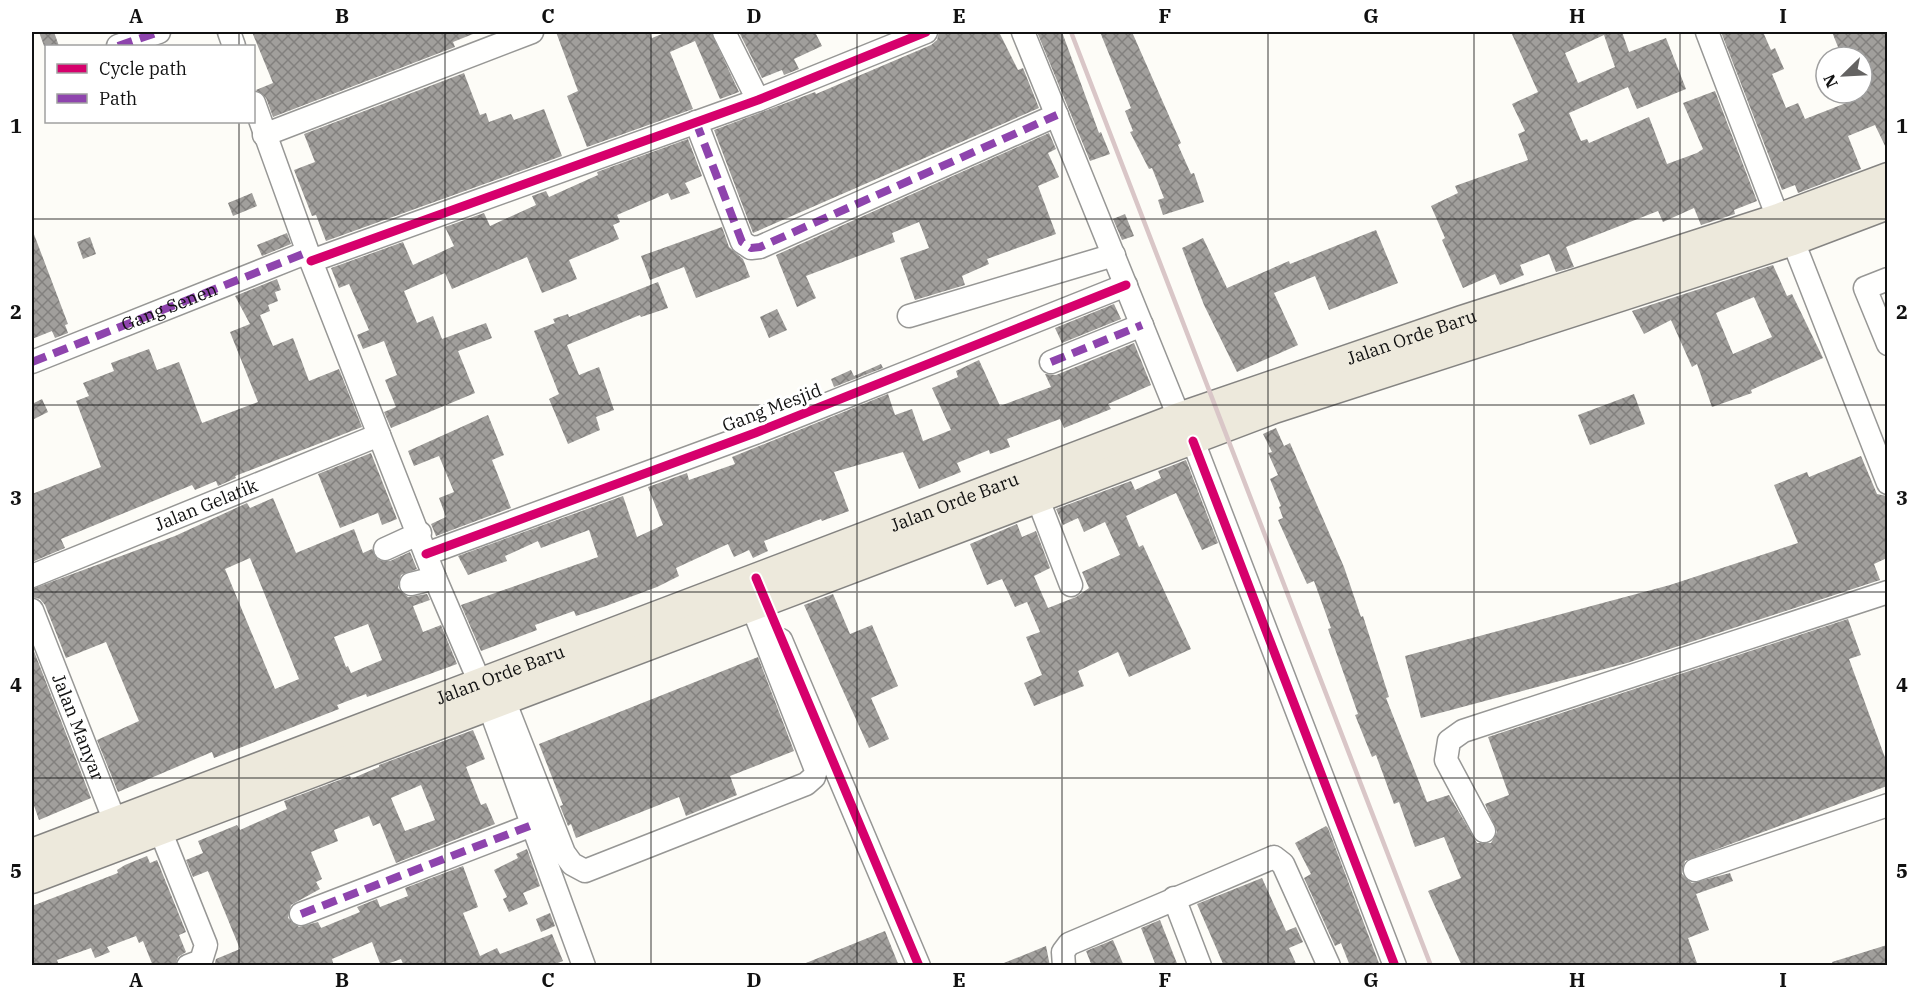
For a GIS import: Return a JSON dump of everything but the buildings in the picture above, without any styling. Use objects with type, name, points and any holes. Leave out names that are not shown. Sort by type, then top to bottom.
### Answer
[{"type":"main road","name":"Jalan Orde Baru","points":[[1786,230],[1887,177]]},
{"type":"main road","name":"Jalan Orde Baru","points":[[32,853],[119,833],[758,595],[1186,429],[1600,289],[1786,230],[1887,205]]},
{"type":"main road","name":"Jalan Orde Baru","points":[[758,595],[1037,497],[1186,429]]},
{"type":"main road","name":"Jalan Orde Baru","points":[[32,879],[119,833],[160,830],[491,696]]},
{"type":"street","points":[[121,45],[159,32]]},
{"type":"street","points":[[264,135],[532,32]]},
{"type":"street","points":[[724,32],[758,100]]},
{"type":"street","name":"Gang Senen","points":[[32,362],[310,257],[758,100],[926,32]]},
{"type":"street","points":[[1023,32],[1186,429],[1395,966]]},
{"type":"street","points":[[1707,32],[1887,483]]},
{"type":"street","points":[[255,106],[310,257],[379,435],[420,533],[435,578],[564,853],[572,864],[585,871],[806,783],[814,777],[816,770],[758,595]]},
{"type":"street","points":[[696,122],[742,242],[751,248],[760,247],[1057,115]]},
{"type":"street","points":[[909,316],[1114,255]]},
{"type":"street","points":[[1887,279],[1865,288],[1887,344]]},
{"type":"street","name":"Gang Mesjid","points":[[426,554],[755,433],[1126,285]]},
{"type":"street","points":[[1050,362],[1142,325]]},
{"type":"street","name":"Jalan Gelatik","points":[[32,576],[379,435]]},
{"type":"street","points":[[1037,497],[1071,585]]},
{"type":"street","points":[[385,549],[420,533]]},
{"type":"street","points":[[411,584],[435,578]]},
{"type":"street","points":[[1484,831],[1446,760],[1449,741],[1463,731],[1887,592]]},
{"type":"street","points":[[758,595],[919,966]]},
{"type":"street","name":"Jalan Manyar","points":[[32,610],[119,833]]},
{"type":"street","points":[[491,696],[532,825],[584,966]]},
{"type":"street","points":[[1695,870],[1887,805]]},
{"type":"street","points":[[301,914],[385,891],[532,825]]},
{"type":"street","points":[[160,830],[206,945],[201,961],[188,966]]},
{"type":"street","points":[[1064,966],[1063,952],[1069,944],[1274,857],[1283,864],[1329,966]]},
{"type":"street","points":[[1174,898],[1200,966]]},
{"type":"railway","points":[[1071,32],[1431,966]]},
{"type":"marked path","points":[[121,45],[159,32]]},
{"type":"marked path","points":[[696,122],[742,242],[751,248],[760,247],[1057,115]]},
{"type":"marked path","points":[[32,362],[308,252]]},
{"type":"marked path","points":[[1051,362],[1142,325]]},
{"type":"marked path","points":[[301,914],[532,825]]},
{"type":"cycle path","points":[[311,261],[758,100],[926,32]]},
{"type":"cycle path","points":[[426,554],[755,433],[1126,285]]},
{"type":"cycle path","points":[[1193,441],[1395,966]]},
{"type":"cycle path","points":[[756,578],[919,966]]}]
